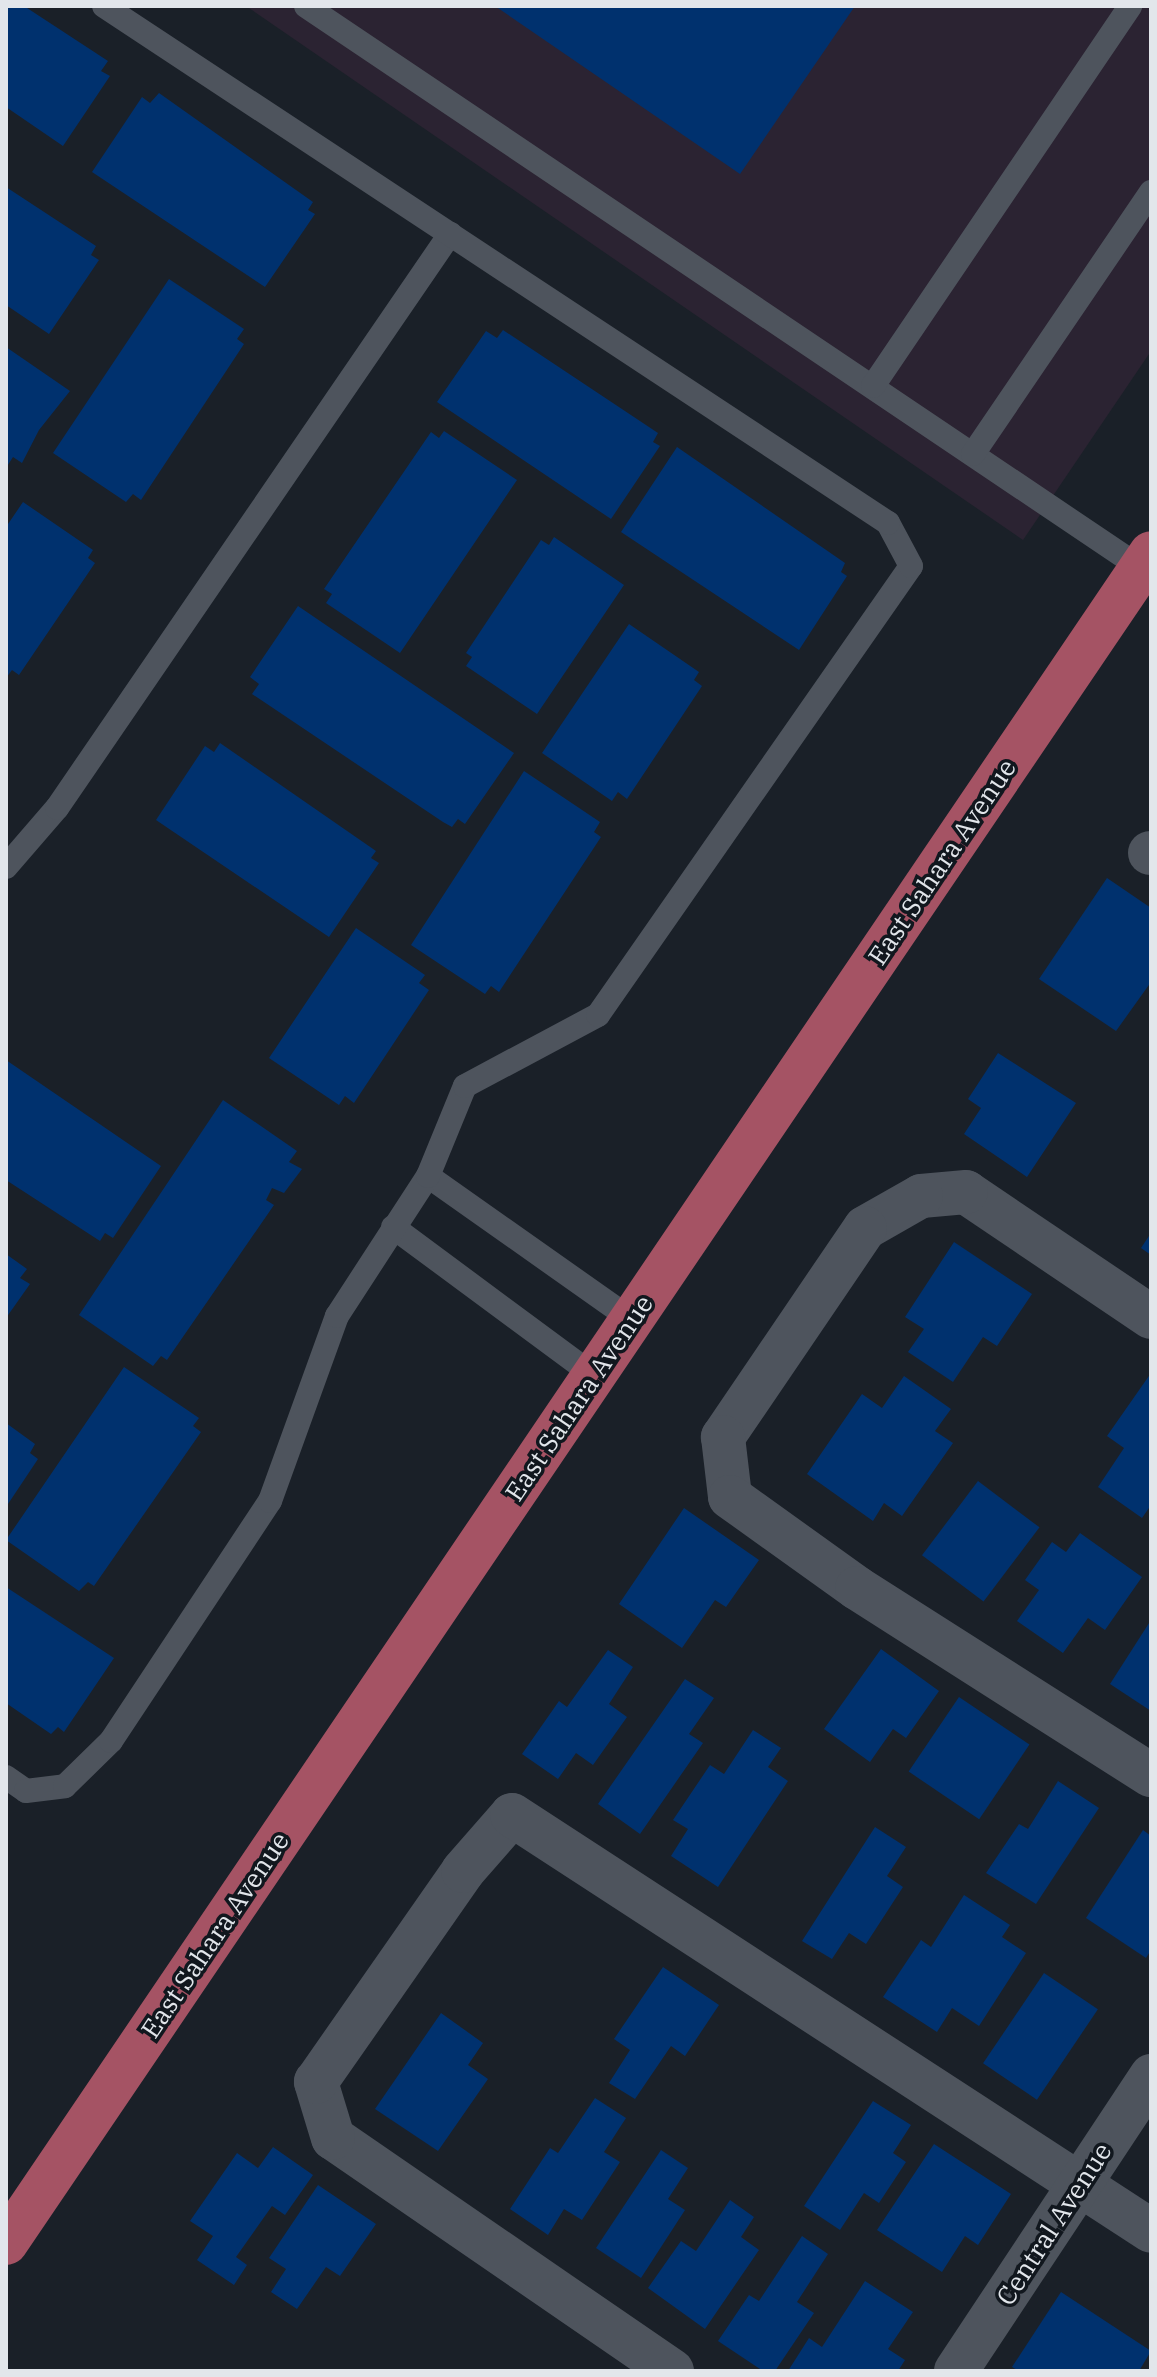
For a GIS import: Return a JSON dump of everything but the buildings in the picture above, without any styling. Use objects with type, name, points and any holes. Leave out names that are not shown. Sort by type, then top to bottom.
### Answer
[{"type":"main road","name":"East Sahara Avenue","points":[[6,2243],[1146,560]]},
{"type":"street","points":[[1151,1317],[966,1192],[921,1196],[865,1228],[723,1437],[730,1497],[857,1588],[1151,1775]]},
{"type":"street","points":[[672,2371],[333,2138],[316,2082],[463,1871],[512,1815],[1082,2183],[1151,2231]]},
{"type":"street","name":"Central Avenue","points":[[956,2371],[1151,2076]]},
{"type":"lane","points":[[6,1777],[26,1791],[65,1786],[111,1741],[270,1501],[337,1316],[428,1176],[465,1086],[598,1015],[911,566],[888,523],[104,6]]},
{"type":"lane","points":[[306,6],[973,454],[1146,560]]},
{"type":"lane","points":[[873,386],[1130,6]]},
{"type":"lane","points":[[973,454],[1151,192]]},
{"type":"lane","points":[[6,867],[57,808],[450,234]]},
{"type":"lane","points":[[428,1176],[632,1320]]},
{"type":"lane","points":[[393,1227],[594,1376]]},
{"type":"shaded area","points":[[246,6],[1151,6],[1151,351],[1023,540]]}]
